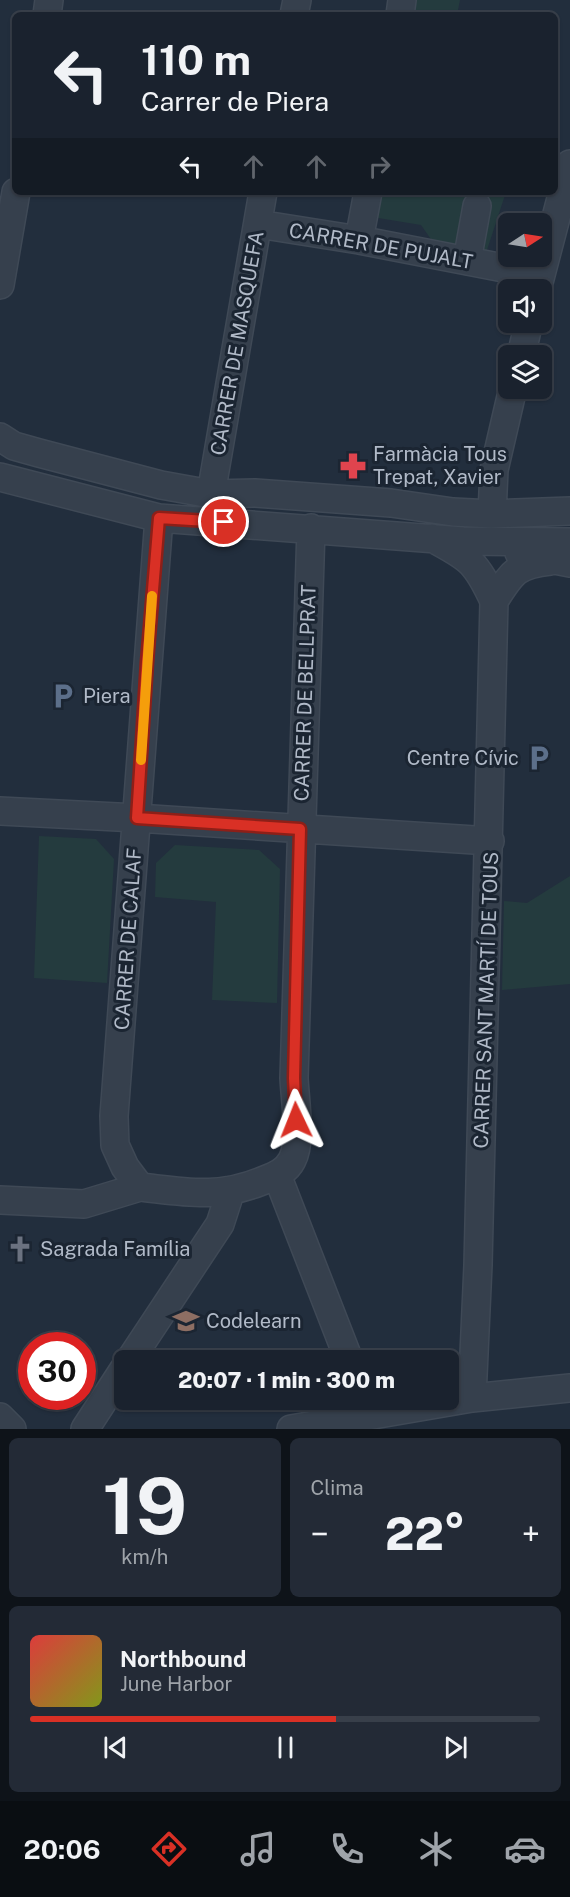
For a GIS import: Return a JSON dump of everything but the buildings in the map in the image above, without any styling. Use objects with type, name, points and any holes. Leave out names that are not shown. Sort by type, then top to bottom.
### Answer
[{"type":"street","points":[[539,279],[570,164]]},
{"type":"street","points":[[0,285],[15,195]]},
{"type":"street","name":"CARRER DE MASQUEFA","points":[[211,494],[263,195]]},
{"type":"street","points":[[359,240],[367,195]]},
{"type":"street","points":[[467,261],[477,206]]},
{"type":"street","name":"CARRER DE PUJALT","points":[[258,224],[359,240],[467,261],[528,279]]},
{"type":"street","points":[[492,514],[494,470],[510,399]]},
{"type":"street","points":[[0,437],[14,446],[161,485],[211,494],[255,493],[391,503],[453,512],[570,535]]},
{"type":"street","points":[[116,473],[134,496],[159,518]]},
{"type":"street","points":[[0,477],[159,518],[432,538],[565,555]]},
{"type":"street","points":[[453,512],[492,514],[570,511]]},
{"type":"street","name":"CARRER DE CALAF","points":[[140,1187],[125,1167],[115,1145],[114,1116],[159,518]]},
{"type":"street","name":"CARRER DE BELLPRAT","points":[[277,1175],[292,1160],[297,1141],[294,1078],[310,528]]},
{"type":"street","points":[[432,538],[465,555],[481,574],[494,601],[516,571],[527,564],[565,555]]},
{"type":"street","name":"CARRER SANT MARTÍ DE TOUS","points":[[472,1398],[490,841],[494,601]]},
{"type":"street","points":[[0,811],[490,841]]},
{"type":"street","points":[[0,1200],[84,1204],[140,1187],[206,1194],[242,1189],[277,1175],[344,1350]]},
{"type":"street","points":[[137,1350],[220,1224],[231,1190]]},
{"type":"street","points":[[85,1429],[114,1384]]},
{"type":"street","points":[[459,1399],[570,1388]]},
{"type":"street","points":[[291,1429],[357,1410]]},
{"type":"green space","points":[[391,0],[460,0],[458,12],[389,12]]},
{"type":"green space","points":[[357,195],[505,195],[486,253],[435,245],[421,225],[354,214]]},
{"type":"green space","points":[[39,836],[96,839],[114,859],[107,983],[34,978]]},
{"type":"green space","points":[[175,845],[259,850],[280,869],[277,1003],[212,1000],[216,902],[155,897],[156,863]]},
{"type":"green space","points":[[570,876],[570,984],[502,990],[504,901],[527,903]]},
{"type":"slow traffic","points":[[141,760],[152,596]]},
{"type":"place","name":"Farmàcia Tous Trepat, Xavier","points":[[353,466]]},
{"type":"place","name":"Piera","points":[[63,696]]},
{"type":"place","name":"Centre Cívic","points":[[539,758]]},
{"type":"place","name":"Sagrada Família","points":[[20,1249]]},
{"type":"place","name":"Codelearn","points":[[186,1321]]},
{"type":"route","points":[[224,522],[159,518],[137,818],[300,829],[294,1078],[296,1120]]}]
